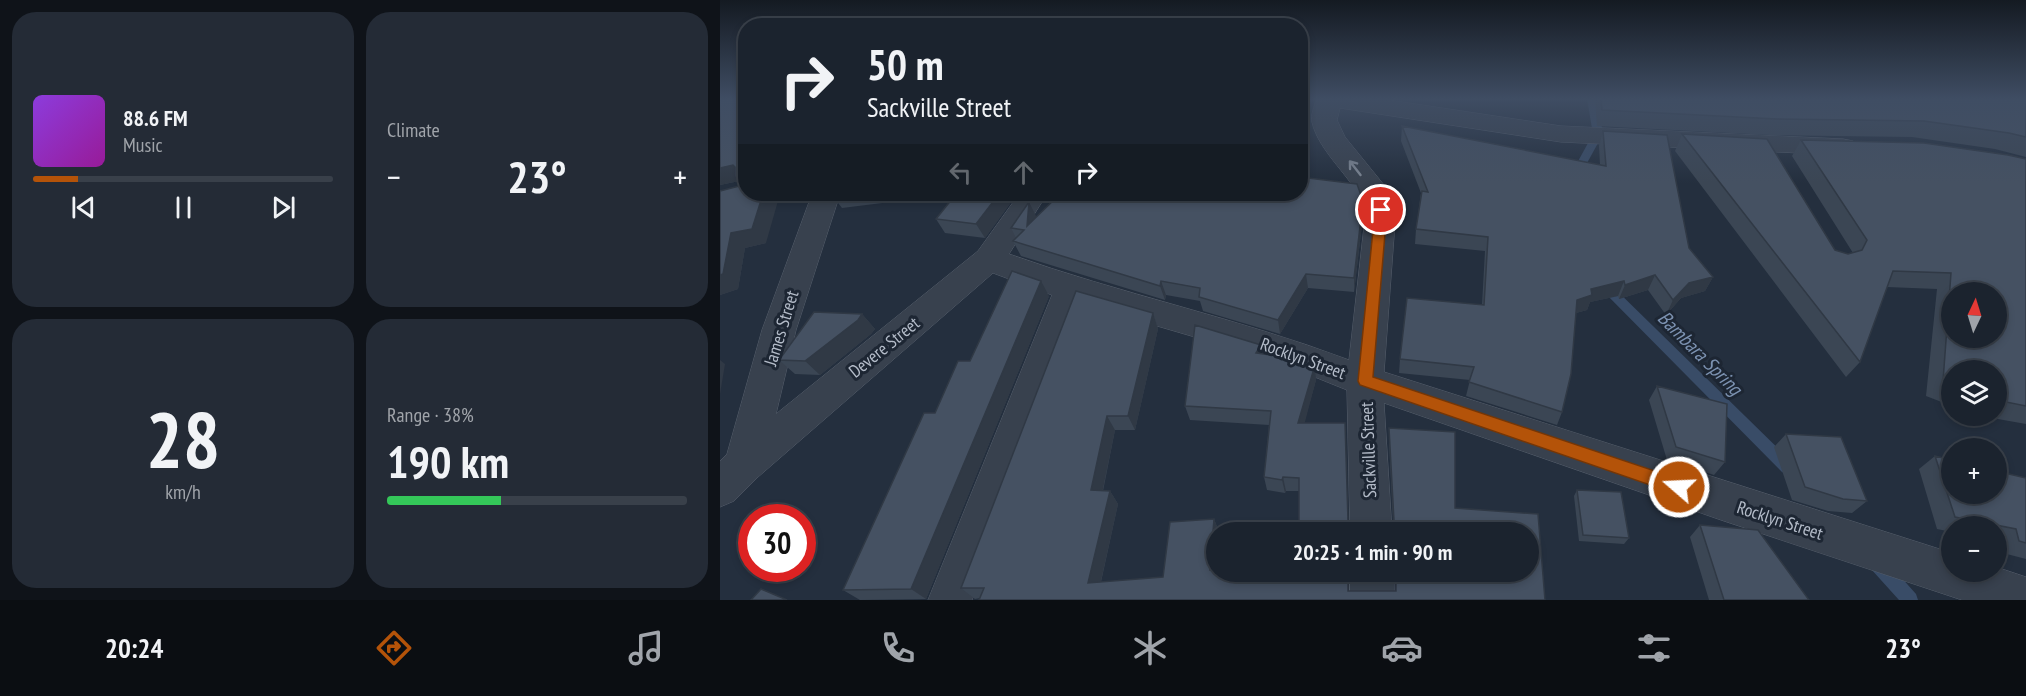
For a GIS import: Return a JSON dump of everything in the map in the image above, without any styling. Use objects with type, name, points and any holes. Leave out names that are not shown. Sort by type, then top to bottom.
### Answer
[{"type":"street","name":"Sackville Street","points":[[1327,127],[1333,140],[1374,192],[1381,210],[1365,381],[1371,522]]},
{"type":"street","points":[[1515,127],[1561,134],[1769,145],[1865,147]]},
{"type":"street","points":[[1769,145],[1787,175]]},
{"type":"street","name":"James Street","points":[[744,464],[779,330],[824,201]]},
{"type":"street","name":"Devere Street","points":[[720,488],[744,464],[989,259],[1029,201]]},
{"type":"street","name":"Rocklyn Street","points":[[989,259],[1071,288],[1277,348],[1365,381],[1724,502],[2026,599]]},
{"type":"street","points":[[950,600],[1071,288]]},
{"type":"street","points":[[1372,582],[1372,600]]},
{"type":"building","points":[[720,127],[738,127],[738,178],[735,177],[733,165],[720,168]]},
{"type":"building","points":[[1402,127],[1606,166],[1603,131],[1667,135],[1689,248],[1713,277],[1689,283],[1673,300],[1655,275],[1625,285],[1624,281],[1591,289],[1592,295],[1577,300],[1571,374],[1562,412],[1469,382],[1474,367],[1400,359],[1407,298],[1484,305],[1488,237],[1416,229],[1422,191],[1428,192]]},
{"type":"building","points":[[1966,127],[2026,127],[2026,137]]},
{"type":"building","points":[[1682,134],[1767,139],[1835,250],[1848,254],[1862,250],[1867,240],[1801,140],[1924,143],[2026,159],[2026,406],[2007,402],[2007,360],[1945,360],[1945,348],[2007,348],[2007,282],[1950,282],[1951,273],[1893,271],[1860,362]]},
{"type":"building","points":[[1308,178],[1357,184],[1363,201],[1354,278],[1306,274],[1278,320],[1199,297],[1200,288],[1161,281],[1160,286],[1013,241],[1024,230],[1011,228],[1029,202],[1027,226],[1053,201],[1308,201]]},
{"type":"building","points":[[738,186],[738,201],[761,201],[752,229],[731,233],[723,274],[720,275],[720,191]]},
{"type":"building","points":[[950,201],[994,201],[976,224],[936,219]]},
{"type":"building","points":[[1012,271],[1041,281],[911,589],[843,590],[924,413],[935,413],[958,361],[970,361]]},
{"type":"building","points":[[1076,291],[1153,313],[1128,416],[1107,416],[1091,490],[1110,491],[1088,583],[1163,577],[1170,522],[1214,519],[1214,522],[1206,522],[1206,582],[1348,582],[1348,591],[1396,591],[1396,582],[1539,582],[1539,526],[1545,600],[979,600],[984,588],[961,588]]},
{"type":"building","points":[[814,312],[862,314],[858,320],[805,361],[779,360]]},
{"type":"building","points":[[1195,325],[1261,345],[1256,353],[1300,359],[1315,365],[1298,423],[1345,423],[1348,521],[1394,521],[1389,428],[1455,432],[1455,508],[1538,514],[1539,522],[1299,522],[1299,478],[1283,477],[1282,480],[1264,477],[1271,411],[1185,406]]},
{"type":"building","points":[[1657,386],[1727,404],[1725,462],[1676,447]]},
{"type":"building","points":[[1786,434],[1841,437],[1867,501],[1843,499],[1805,487]]},
{"type":"building","points":[[1935,456],[1941,457],[1941,474]]},
{"type":"building","points":[[2007,474],[2026,478],[2026,543],[2019,541],[2016,529],[2007,527],[2007,516],[1955,516],[1951,504],[2007,504]]},
{"type":"building","points":[[1577,490],[1621,492],[1629,538],[1583,535]]},
{"type":"building","points":[[1700,525],[1758,530],[1809,600],[1724,600]]},
{"type":"building","points":[[761,589],[787,600],[751,600]]},
{"type":"waterway","name":"Bambara Spring","points":[[1576,174],[1598,134],[1597,127]]},
{"type":"waterway","name":"Bambara Spring","points":[[1604,285],[1787,467]]},
{"type":"waterway","name":"Bambara Spring","points":[[1877,563],[1910,600]]},
{"type":"route","points":[[1381,210],[1365,381],[1679,487]]}]
